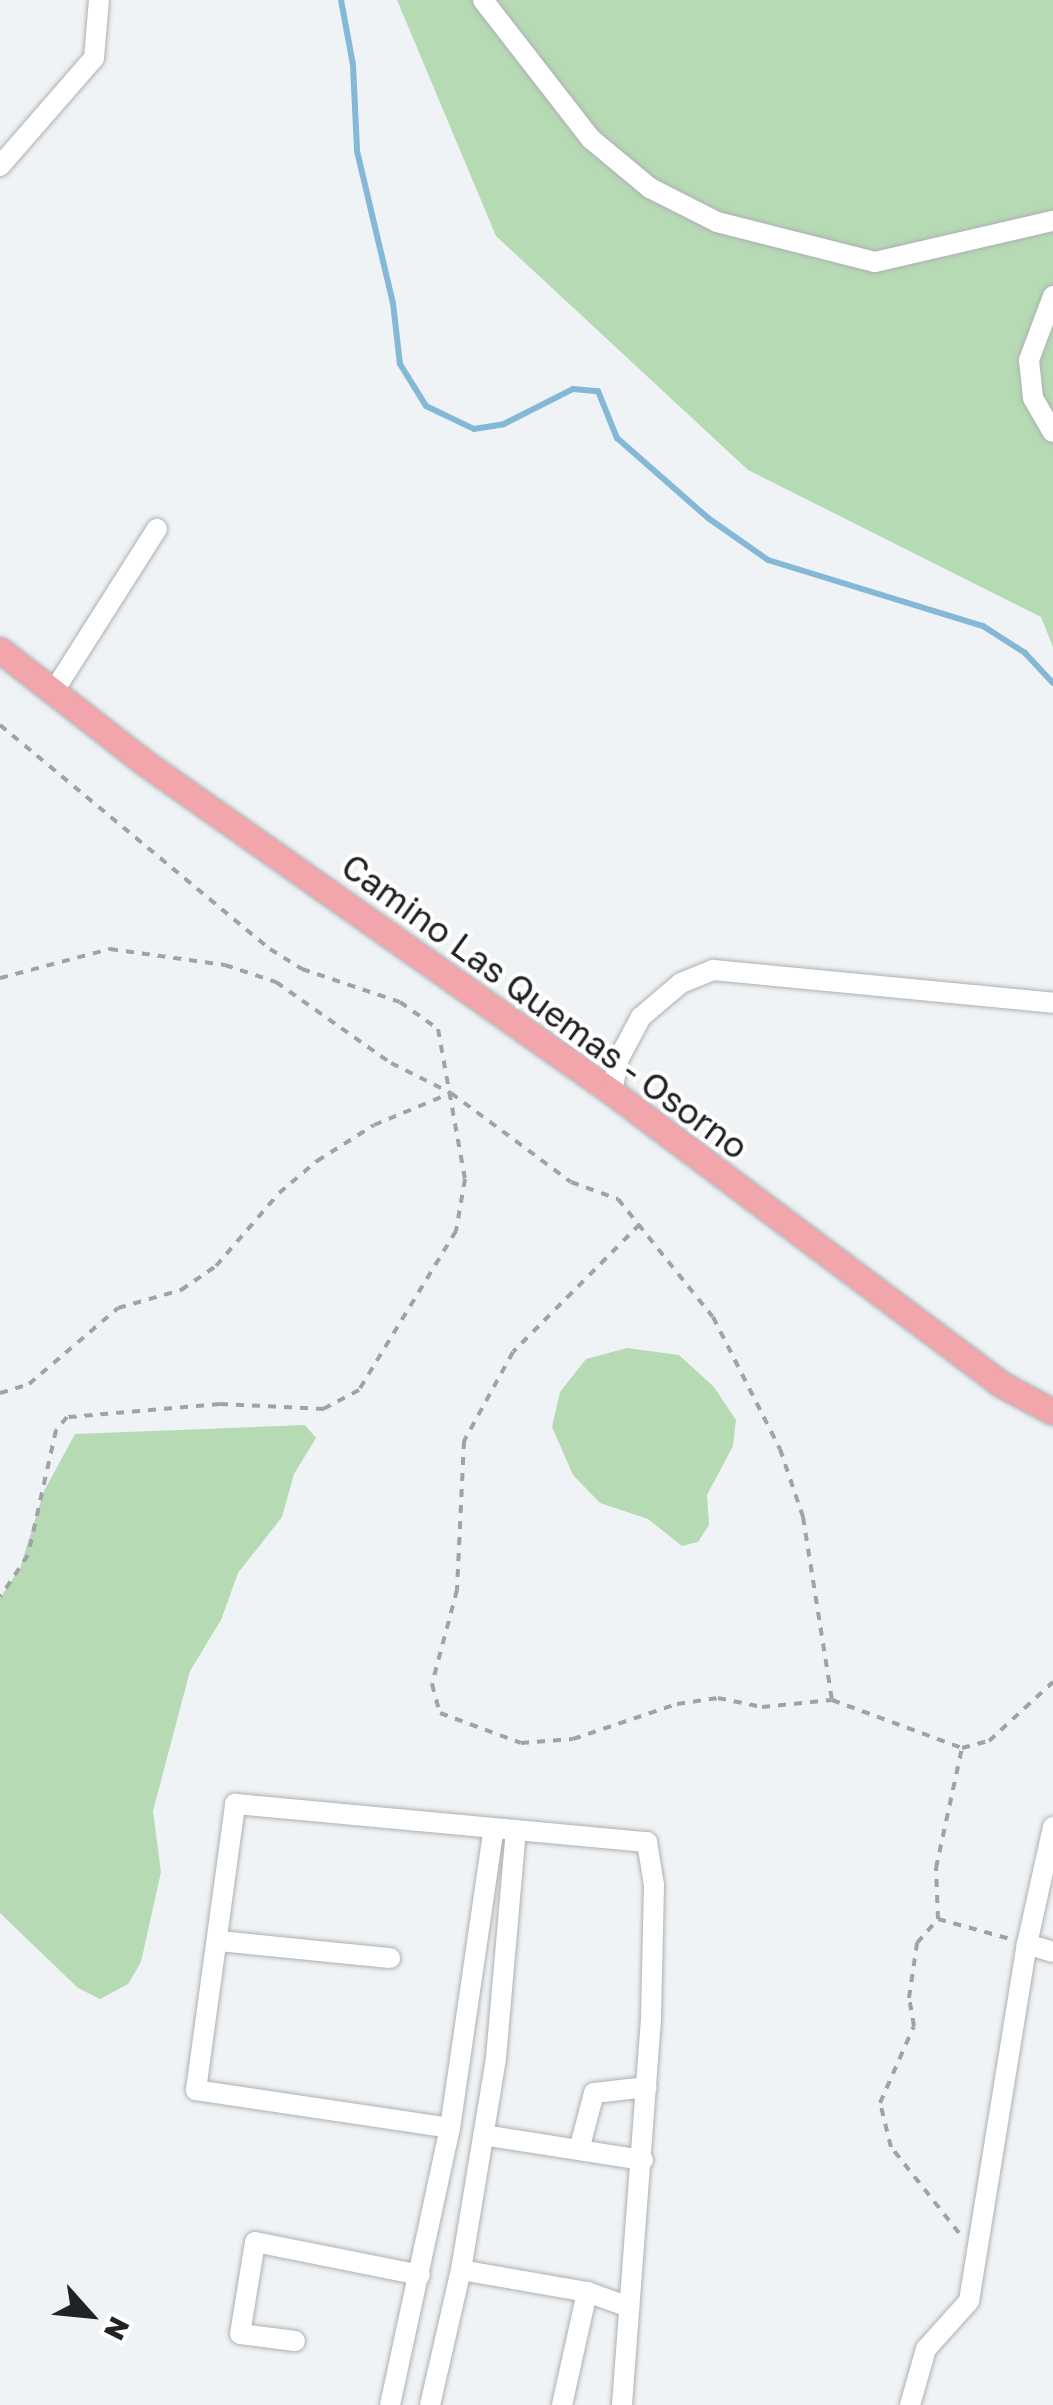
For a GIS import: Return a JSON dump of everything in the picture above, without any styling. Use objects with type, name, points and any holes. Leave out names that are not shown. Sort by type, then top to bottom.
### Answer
[{"type":"main road","name":"Camino Las Quemas - Osorno","points":[[0,650],[145,763],[612,1092],[999,1383],[1053,1412]]},
{"type":"street","points":[[0,166],[94,58],[99,0]]},
{"type":"street","points":[[484,0],[591,139],[650,188],[717,222],[875,262],[1053,221]]},
{"type":"street","points":[[1053,296],[1030,360],[1033,398],[1053,432]]},
{"type":"street","points":[[54,691],[157,529]]},
{"type":"street","points":[[612,1092],[624,1045],[641,1017],[681,983],[713,970],[1053,1003]]},
{"type":"street","points":[[450,2128],[196,2090],[235,1804],[647,1842],[654,1885],[647,2087],[622,2405]]},
{"type":"street","points":[[910,2405],[926,2348],[969,2301],[1027,1944],[1053,1826]]},
{"type":"street","points":[[390,2405],[450,2128],[494,1828]]},
{"type":"street","points":[[430,2405],[461,2270],[483,2135],[516,1830]]},
{"type":"street","points":[[219,1940],[390,1958]]},
{"type":"street","points":[[1027,1944],[1053,1952]]},
{"type":"street","points":[[579,2150],[594,2093],[647,2087]]},
{"type":"street","points":[[483,2135],[643,2160]]},
{"type":"street","points":[[295,2341],[240,2334],[255,2242],[420,2275]]},
{"type":"street","points":[[461,2270],[587,2292],[629,2307]]},
{"type":"street","points":[[562,2405],[587,2292]]},
{"type":"path","points":[[0,725],[270,949],[302,968],[400,1002],[438,1029],[464,1178],[456,1231],[359,1390],[324,1408],[220,1404],[67,1417],[56,1430],[28,1555],[0,1597]]},
{"type":"path","points":[[0,978],[110,948],[225,965],[306,998],[391,1062],[451,1093],[572,1182],[618,1199],[713,1317],[780,1449],[803,1518],[832,1700]]},
{"type":"path","points":[[0,1393],[29,1384],[118,1308],[182,1290],[216,1266],[279,1192],[317,1161],[374,1125],[451,1093]]},
{"type":"path","points":[[640,1224],[513,1352],[464,1441],[457,1590],[432,1684],[440,1713],[521,1743],[573,1739],[677,1704],[718,1698],[762,1706],[832,1700],[962,1748],[989,1742],[1053,1682]]},
{"type":"path","points":[[962,1748],[936,1868],[938,1918],[917,1944],[909,1998],[914,2026],[880,2103],[891,2147],[952,2228],[978,2247]]},
{"type":"path","points":[[938,1918],[1027,1944]]},
{"type":"green space","points":[[397,0],[1053,0],[1053,647],[1041,617],[748,470],[496,236]]},
{"type":"green space","points":[[627,1348],[679,1355],[714,1387],[736,1420],[733,1446],[707,1495],[709,1525],[698,1542],[682,1546],[648,1519],[600,1503],[573,1475],[552,1427],[560,1392],[586,1359]]},
{"type":"green space","points":[[305,1425],[316,1438],[294,1474],[282,1517],[238,1573],[221,1620],[190,1671],[153,1811],[161,1872],[141,1962],[128,1984],[100,1999],[78,1988],[0,1913],[0,1598],[20,1568],[44,1491],[75,1434]]},
{"type":"waterway","points":[[341,0],[353,65],[357,151],[393,303],[400,364],[426,406],[474,429],[504,424],[573,389],[598,391],[617,438],[708,518],[768,560],[983,626],[1025,653],[1053,683]]}]
